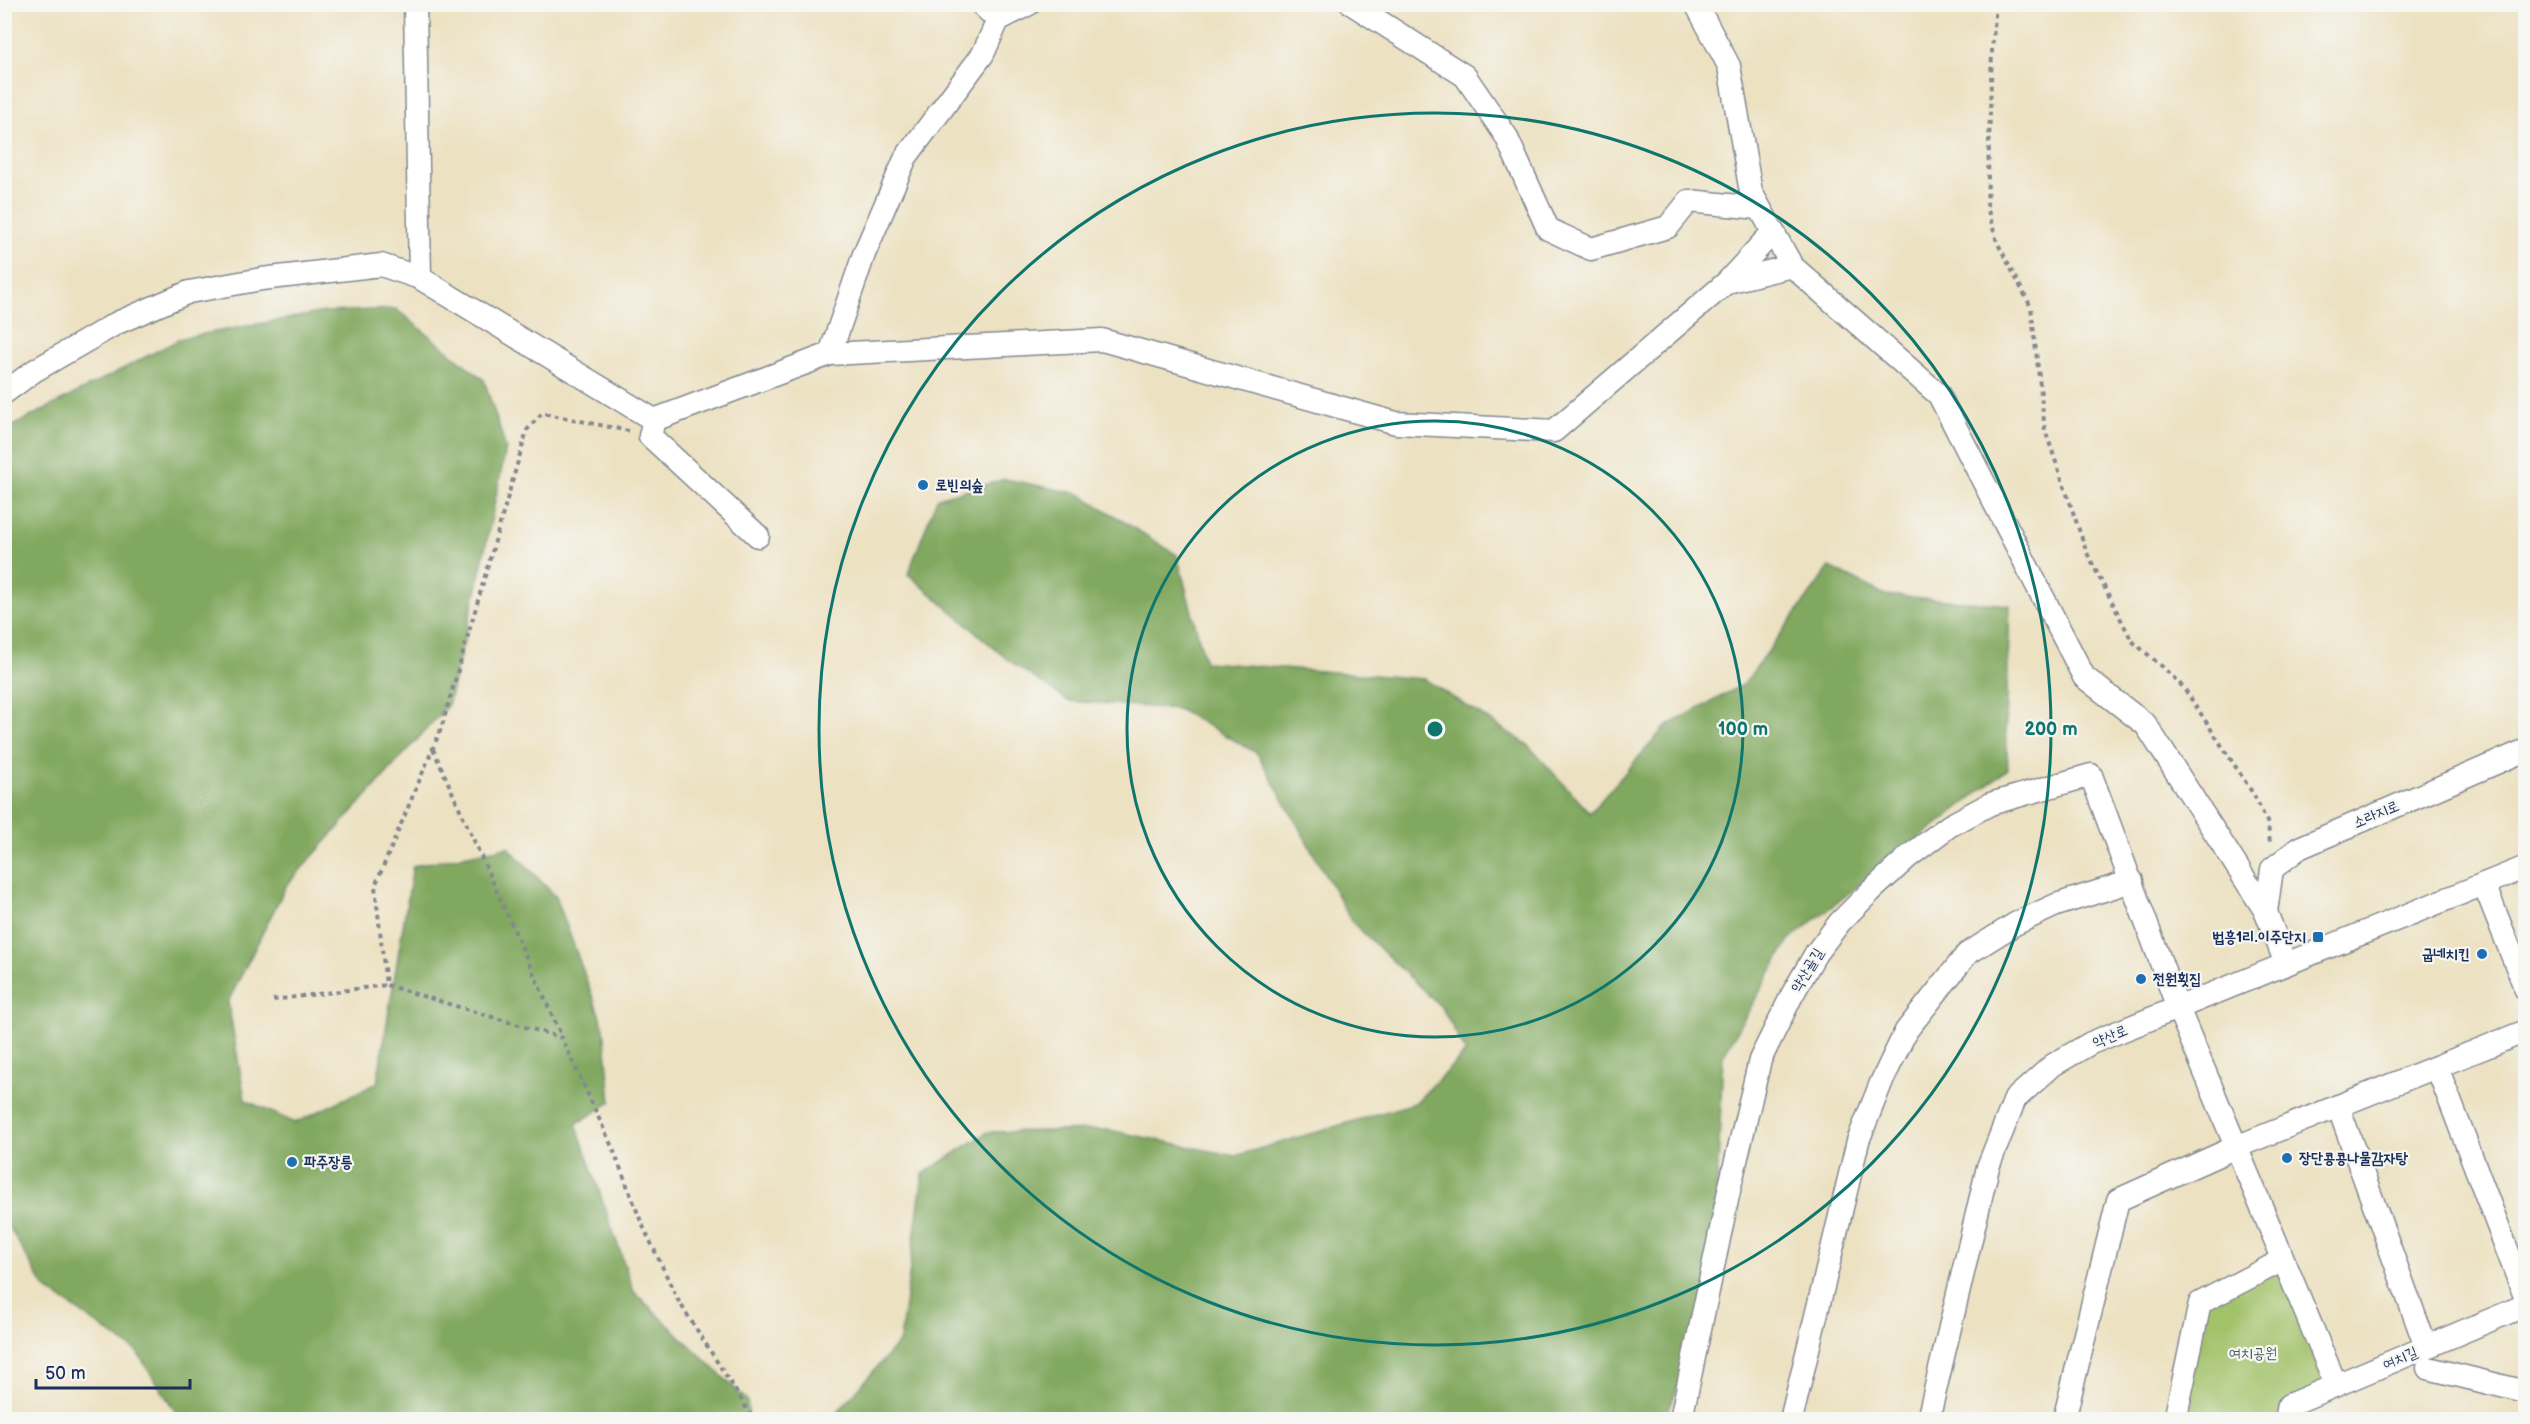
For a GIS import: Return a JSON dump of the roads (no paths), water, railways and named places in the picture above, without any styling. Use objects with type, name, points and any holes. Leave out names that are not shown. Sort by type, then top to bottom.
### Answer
[{"type":"street","points":[[416,4],[420,278]]},
{"type":"street","points":[[981,4],[998,20]]},
{"type":"street","points":[[830,354],[864,254],[906,157],[983,54],[998,20],[1029,4]]},
{"type":"street","points":[[1352,4],[1465,76],[1506,136],[1548,229],[1591,249],[1668,226],[1689,201],[1759,208]]},
{"type":"street","points":[[1696,4],[1729,66],[1751,192],[1792,266],[1939,395],[2084,677],[2146,725],[2266,912],[2286,964]]},
{"type":"street","points":[[652,428],[830,354],[1102,340],[1396,423],[1554,431],[1727,282],[1773,232]]},
{"type":"street","points":[[4,393],[34,371],[117,323],[189,292],[261,279],[381,265],[420,278],[652,428],[758,536]]},
{"type":"street","points":[[1727,282],[1792,266]]},
{"type":"street","name":"소라지로","points":[[2266,912],[2272,869],[2299,848],[2526,750]]},
{"type":"street","name":"약산골길","points":[[1672,1419],[1682,1419],[1727,1198],[1760,1060],[1816,953],[1840,922],[1908,857],[1949,826],[1990,804],[2091,775],[2178,1008],[2336,1385]]},
{"type":"street","name":"약산로","points":[[1928,1419],[1988,1167],[2015,1099],[2054,1065],[2091,1043],[2526,867]]},
{"type":"street","points":[[1791,1419],[1858,1141],[1881,1083],[1906,1031],[1967,954],[2015,924],[2056,905],[2132,881]]},
{"type":"street","points":[[2484,884],[2526,990]]},
{"type":"street","points":[[2064,1419],[2118,1200],[2236,1147],[2526,1031]]},
{"type":"street","points":[[2437,1067],[2526,1299]]},
{"type":"street","points":[[2338,1106],[2427,1358],[2526,1392]]},
{"type":"street","points":[[2175,1419],[2200,1303],[2283,1260]]},
{"type":"street","name":"여치길","points":[[2286,1419],[2289,1405],[2336,1385],[2427,1358],[2526,1305]]},
{"type":"place","name":"로빈의숲","points":[[923,485]]},
{"type":"place","name":"법흥1리.이주단지","points":[[2318,937]]},
{"type":"place","name":"굽네치킨","points":[[2482,954]]},
{"type":"place","name":"전원횟집","points":[[2141,979]]},
{"type":"place","name":"장단콩콩나물감자탕","points":[[2287,1158]]},
{"type":"place","name":"파주장릉","points":[[292,1162]]},
{"type":"park label","name":"여치공원","points":[[2253,1353]]}]
